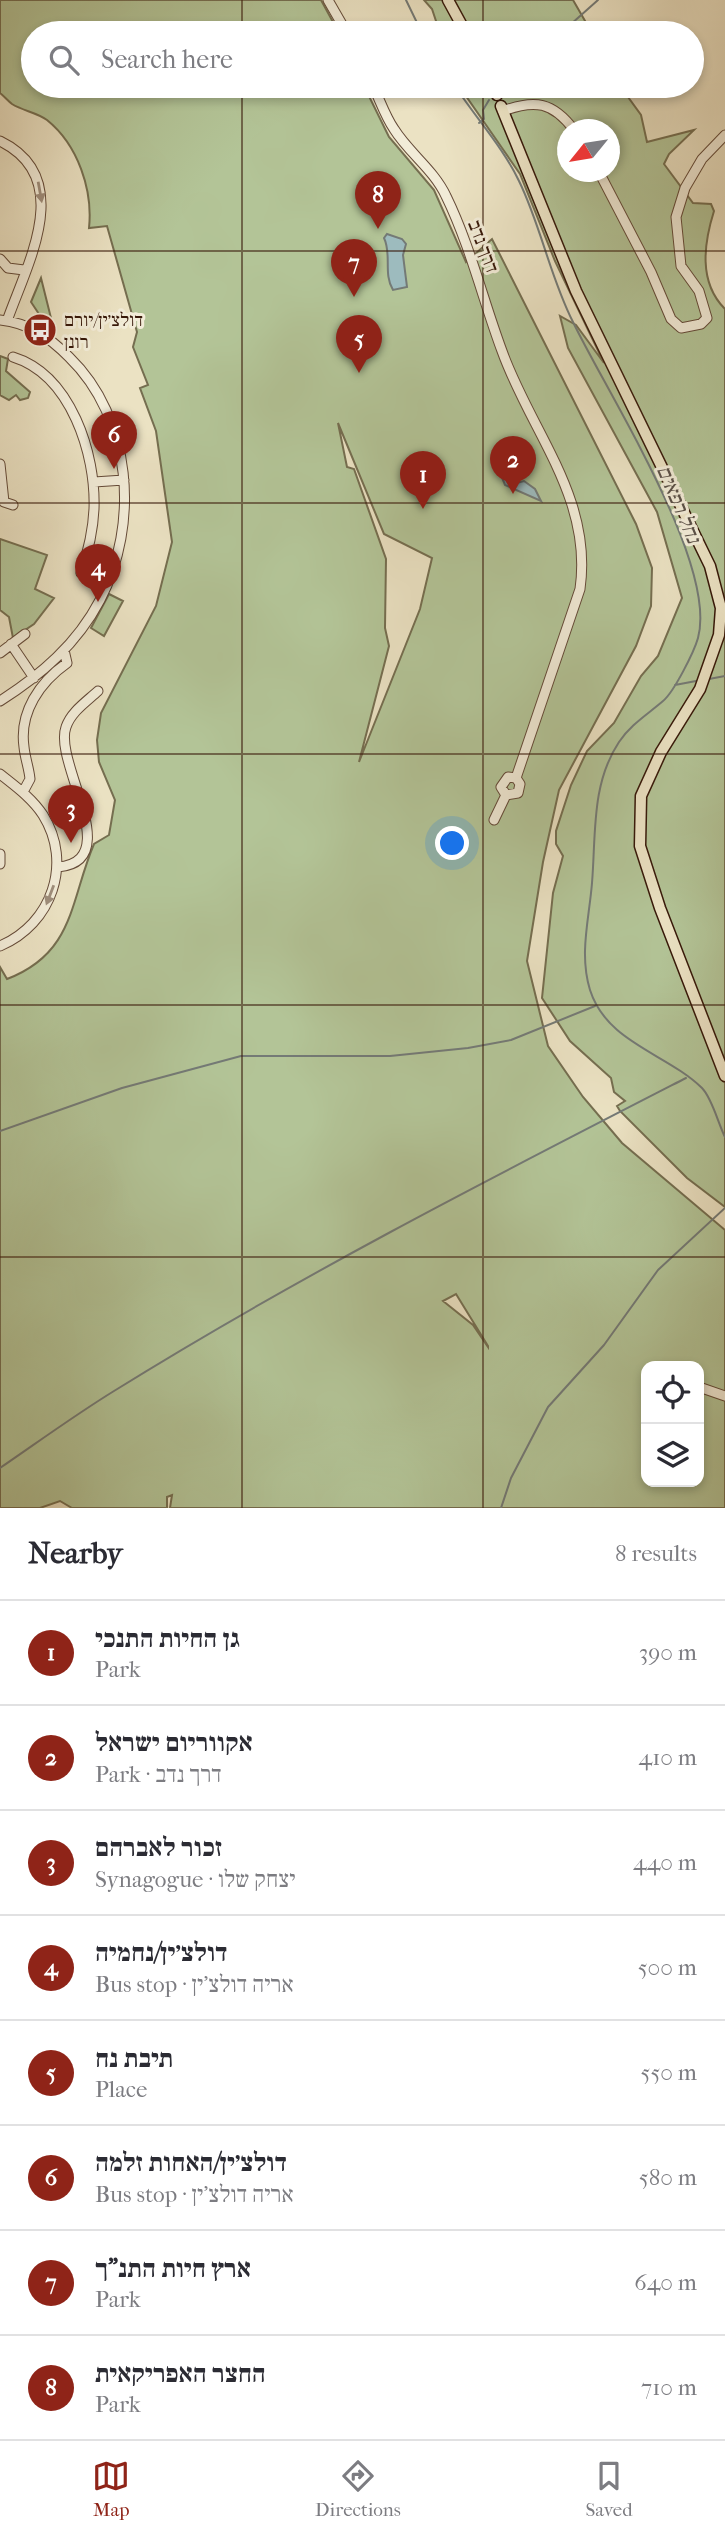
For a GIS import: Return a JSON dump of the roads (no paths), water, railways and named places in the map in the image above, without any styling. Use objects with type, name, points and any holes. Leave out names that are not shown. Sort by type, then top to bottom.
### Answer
[{"type":"main road","points":[[448,0],[459,21]]},
{"type":"main road","points":[[502,108],[576,291],[710,566],[721,608],[719,635],[700,689],[661,752],[641,796],[640,846],[660,908],[725,1076]]},
{"type":"street","points":[[328,0],[340,21]]},
{"type":"street","name":"דרך נדב","points":[[379,98],[393,128],[446,195],[478,277],[501,351],[537,432],[575,506],[581,530],[582,570],[573,610],[513,777]]},
{"type":"street","points":[[502,108],[543,103],[562,113],[566,119]]},
{"type":"street","points":[[603,182],[651,272],[671,319],[681,328],[701,324],[707,318],[699,291],[681,266],[676,217],[691,178],[702,159],[725,135]]},
{"type":"street","points":[[0,141],[13,148],[30,166],[42,195],[41,222],[3,320],[22,324],[45,336],[83,372],[110,418],[124,480],[123,524],[106,587],[90,617],[64,650],[34,678],[0,701]]},
{"type":"street","points":[[0,259],[8,268],[24,270]]},
{"type":"street","points":[[13,357],[43,373],[64,399],[84,439],[94,482],[93,523],[81,573],[106,587]]},
{"type":"street","points":[[0,464],[4,502],[13,505]]},
{"type":"street","points":[[94,482],[124,480]]},
{"type":"street","points":[[0,653],[24,634]]},
{"type":"street","points":[[11,644],[34,678]]},
{"type":"street","points":[[23,792],[30,779],[23,739],[25,720],[41,685],[67,663],[64,650]]},
{"type":"street","points":[[58,867],[76,861],[82,855],[88,836],[86,814],[64,753],[65,728],[78,708],[97,691]]},
{"type":"street","points":[[0,946],[30,927],[40,915],[52,893],[58,867],[57,848],[38,807],[1,775]]},
{"type":"street","points":[[494,820],[506,794],[501,783],[513,777],[520,783],[518,793],[506,794]]},
{"type":"street","points":[[0,854],[0,864]]},
{"type":"street","points":[[704,1389],[725,1396]]},
{"type":"water","points":[[387,234],[402,239],[406,244],[403,255],[407,287],[393,290],[390,284],[384,238]]},
{"type":"water","points":[[494,458],[500,462],[513,484],[524,481],[535,489],[541,501],[505,485]]},
{"type":"waterway","name":"נחל רפאים","points":[[406,0],[416,21]]},
{"type":"waterway","points":[[574,21],[598,0]]},
{"type":"waterway","name":"נחל רפאים","points":[[464,98],[497,144],[519,181],[565,305],[656,479],[692,567],[700,606],[698,638],[678,681],[667,696],[619,742],[610,758],[599,792],[585,963],[590,990],[598,1008],[610,1023],[623,1035],[672,1065],[702,1088],[712,1104],[725,1137]]},
{"type":"waterway","points":[[479,123],[484,119],[483,110],[489,100]]},
{"type":"waterway","points":[[709,679],[725,676]]},
{"type":"waterway","points":[[675,685],[696,681]]},
{"type":"waterway","points":[[0,1131],[122,1088],[241,1056],[390,1056],[468,1048],[511,1040],[595,1006]]},
{"type":"waterway","points":[[0,1468],[99,1400],[254,1308],[469,1190],[686,1078]]},
{"type":"waterway","points":[[501,1508],[511,1478],[548,1407],[604,1345],[658,1270],[725,1208]]},
{"type":"place","name":"החצר האפריקאית","points":[[378,229]]},
{"type":"place","name":"ארץ חיות התנ\"ך","points":[[354,297]]},
{"type":"place","name":"דולצ׳ין/יורם רונן","points":[[40,330]]},
{"type":"place","name":"תיבת נח","points":[[359,373]]},
{"type":"place","name":"דולצ׳ין/האחות זלמה","points":[[114,469]]},
{"type":"place","name":"אקווריום ישראל","points":[[513,494]]},
{"type":"place","name":"גן החיות התנכי","points":[[423,509]]},
{"type":"place","name":"דולצ׳ין/נחמיה","points":[[98,602]]},
{"type":"place","name":"זכור לאברהם","points":[[71,843]]}]
